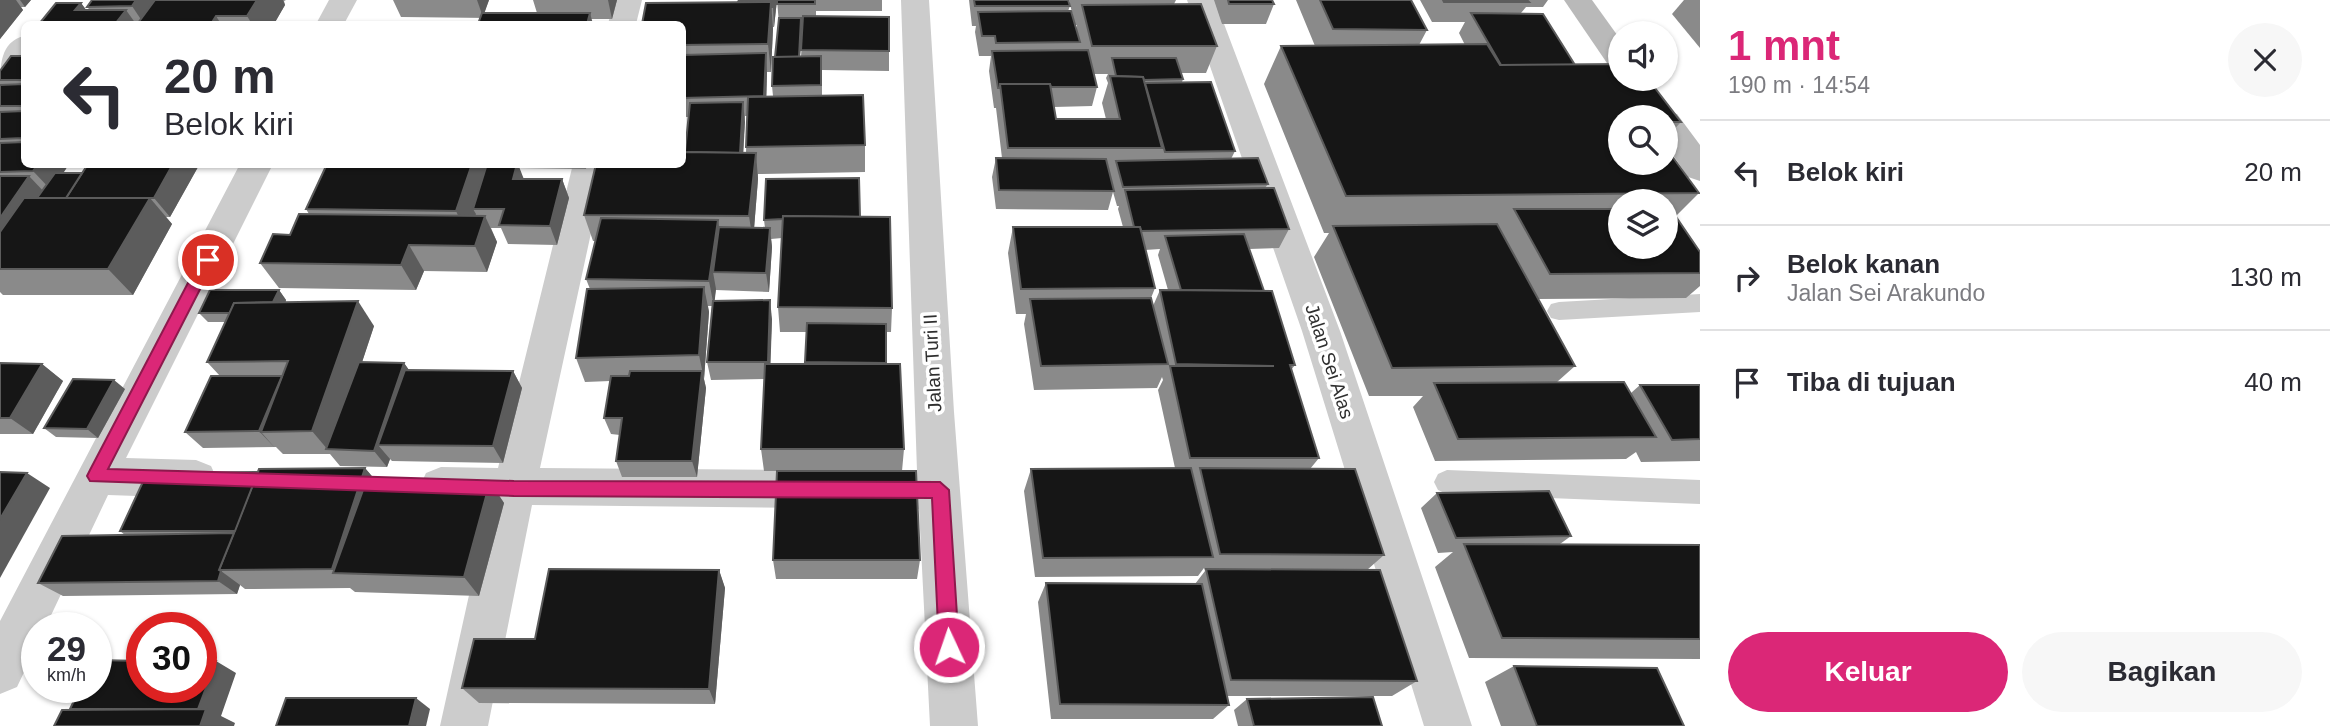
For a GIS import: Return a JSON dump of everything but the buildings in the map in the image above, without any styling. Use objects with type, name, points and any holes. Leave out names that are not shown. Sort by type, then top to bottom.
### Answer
[{"type":"street","points":[[332,21],[343,0]]},
{"type":"street","points":[[623,21],[628,0]]},
{"type":"street","name":"Jalan Turi II","points":[[915,0],[954,726]]},
{"type":"street","name":"Jalan Sei Alas","points":[[1201,0],[1321,331],[1448,726]]},
{"type":"street","points":[[1578,0],[1608,42]]},
{"type":"street","points":[[0,78],[21,49]]},
{"type":"street","points":[[1678,138],[1700,169]]},
{"type":"street","points":[[0,670],[96,476],[255,168]]},
{"type":"street","points":[[464,726],[514,489],[589,168]]},
{"type":"street","points":[[96,476],[235,480]]},
{"type":"street","points":[[403,485],[514,489],[940,490]]},
{"type":"lane","points":[[1559,311],[1700,303]]},
{"type":"lane","points":[[1447,482],[1700,492]]},
{"type":"route","points":[[208,260],[96,476],[514,489],[940,490],[949,647]]}]
